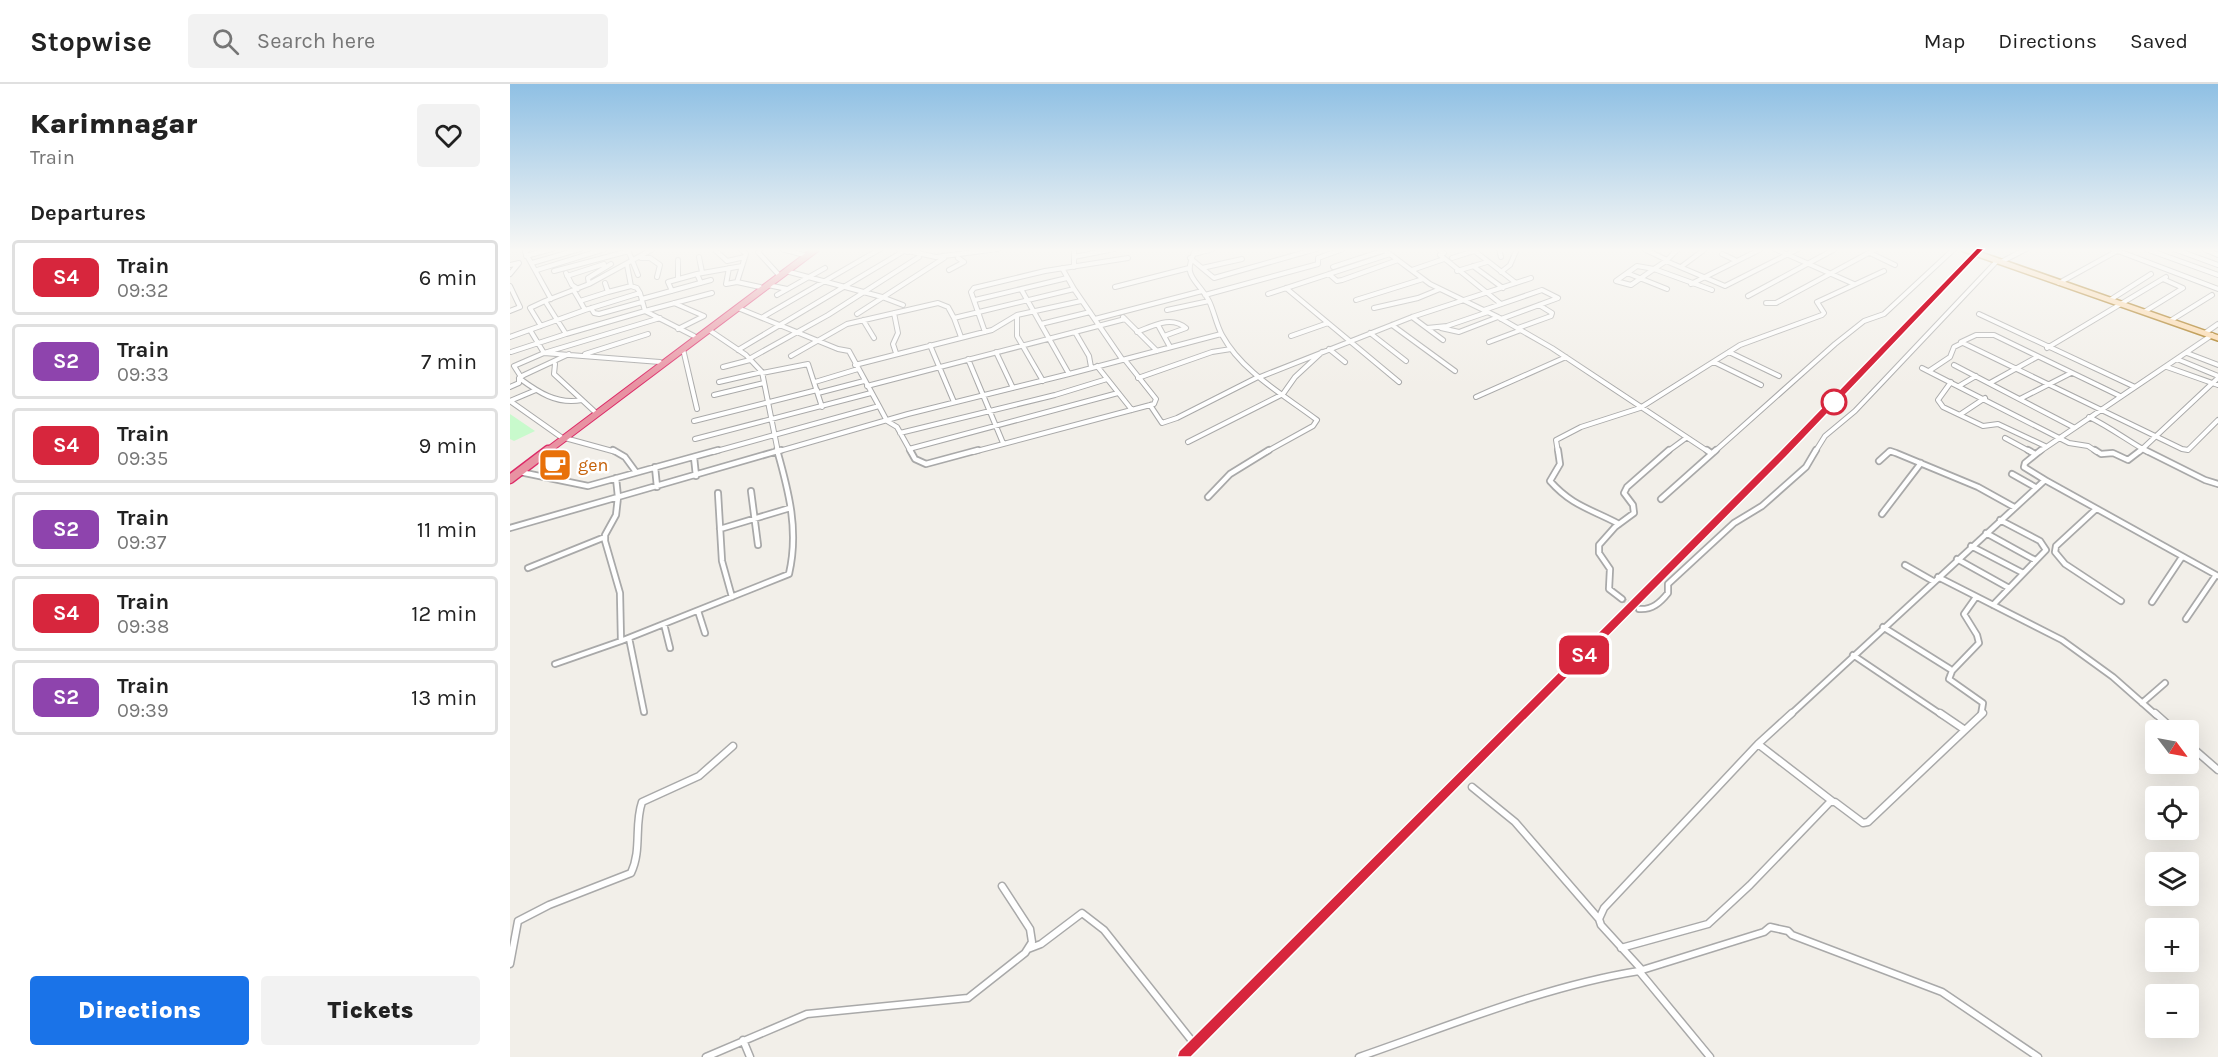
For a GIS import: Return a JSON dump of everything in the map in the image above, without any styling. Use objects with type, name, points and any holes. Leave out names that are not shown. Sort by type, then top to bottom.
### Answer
[{"type":"highway","points":[[510,479],[594,411],[750,294]]},
{"type":"highway","points":[[510,474],[756,294]]},
{"type":"main road","points":[[2093,294],[2215,337]]},
{"type":"street","points":[[510,311],[520,308],[514,294]]},
{"type":"street","points":[[550,294],[552,299]]},
{"type":"street","points":[[541,326],[530,308],[564,294]]},
{"type":"street","points":[[578,294],[585,310]]},
{"type":"street","points":[[580,301],[601,294]]},
{"type":"street","points":[[511,335],[633,294]]},
{"type":"street","points":[[641,294],[645,311],[694,336]]},
{"type":"street","points":[[591,308],[595,314],[599,314],[661,294]]},
{"type":"street","points":[[511,353],[566,334],[707,294]]},
{"type":"street","points":[[763,317],[802,294]]},
{"type":"street","points":[[738,350],[831,294]]},
{"type":"street","points":[[723,368],[750,360],[860,294]]},
{"type":"street","points":[[873,294],[903,305]]},
{"type":"street","points":[[857,314],[886,294]]},
{"type":"street","points":[[973,294],[985,332]]},
{"type":"street","points":[[975,300],[998,294]]},
{"type":"street","points":[[1024,294],[1069,374]]},
{"type":"street","points":[[954,318],[1053,294]]},
{"type":"street","points":[[738,308],[818,341],[849,351],[886,421],[897,427],[918,462],[926,464],[1132,410],[1157,401],[1124,360],[1077,294]]},
{"type":"street","points":[[1095,319],[1198,294]]},
{"type":"street","points":[[1205,294],[1221,334],[1243,365],[1317,420],[1313,426],[1242,465],[1208,497]]},
{"type":"street","points":[[1294,294],[1399,382]]},
{"type":"street","points":[[1356,300],[1374,294]]},
{"type":"street","points":[[1374,308],[1425,294]]},
{"type":"street","points":[[1451,294],[1500,318],[1566,357],[1711,453]]},
{"type":"street","points":[[1150,405],[1162,423],[1177,418],[1259,377],[1348,340],[1481,294]]},
{"type":"street","points":[[1488,294],[1501,304]]},
{"type":"street","points":[[1427,328],[1438,327],[1530,294]]},
{"type":"street","points":[[1438,327],[1458,332],[1558,298],[1552,294]]},
{"type":"street","points":[[1766,303],[1776,303],[1793,294]]},
{"type":"street","points":[[1619,524],[1569,499],[1561,494],[1557,486],[1550,481],[1560,464],[1556,440],[1581,427],[1640,408],[1729,351],[1766,334],[1822,315],[1824,313],[1817,302],[1833,294]]},
{"type":"street","points":[[1661,499],[1835,344],[1864,321],[1884,314],[1906,294]]},
{"type":"street","points":[[1639,609],[1647,610],[1657,604],[1668,593],[1668,584],[1686,566],[1734,523],[1762,506],[1806,467],[1825,436],[1855,411],[1968,294]]},
{"type":"street","points":[[2110,300],[2119,294]]},
{"type":"street","points":[[2047,348],[2137,294]]},
{"type":"street","points":[[2144,312],[2173,294]]},
{"type":"street","points":[[2170,321],[2212,295]]},
{"type":"street","points":[[545,301],[566,334]]},
{"type":"street","points":[[815,382],[896,353],[985,332],[1017,315],[1081,301]]},
{"type":"street","points":[[1167,310],[1209,301]]},
{"type":"street","points":[[674,303],[704,316],[678,329]]},
{"type":"street","points":[[791,356],[847,324],[942,303],[948,307],[961,337]]},
{"type":"street","points":[[1489,342],[1551,316],[1552,313],[1539,305]]},
{"type":"street","points":[[1041,324],[1090,312]]},
{"type":"street","points":[[1120,312],[1157,351]]},
{"type":"street","points":[[894,313],[898,333],[893,344],[896,353]]},
{"type":"street","points":[[1979,314],[2047,348],[2135,387]]},
{"type":"street","points":[[1017,315],[1017,336],[1043,381]]},
{"type":"street","points":[[1412,317],[1443,340]]},
{"type":"street","points":[[582,400],[570,403],[546,396],[520,378],[514,366],[544,353],[660,318]]},
{"type":"street","points":[[867,386],[1125,319]]},
{"type":"street","points":[[863,320],[874,338]]},
{"type":"street","points":[[1137,332],[1177,322],[1186,328],[1164,336]]},
{"type":"street","points":[[1292,336],[1328,323]]},
{"type":"street","points":[[2205,333],[2218,324]]},
{"type":"street","points":[[1158,325],[1170,347]]},
{"type":"street","points":[[1392,325],[1455,371]]},
{"type":"street","points":[[530,330],[544,353]]},
{"type":"street","points":[[555,664],[629,638],[789,574],[796,542],[780,452],[770,419],[762,373],[738,350],[709,330]]},
{"type":"street","points":[[1075,332],[1089,356],[1091,367]]},
{"type":"street","points":[[1370,333],[1406,361]]},
{"type":"street","points":[[582,355],[648,334]]},
{"type":"street","points":[[510,528],[954,402],[1221,334]]},
{"type":"street","points":[[1929,371],[1950,357],[1954,347],[1962,341],[1976,335],[1991,335],[2120,396]]},
{"type":"street","points":[[2186,619],[2217,575],[2024,467],[2035,453],[2099,409],[2215,337]]},
{"type":"street","points":[[1962,343],[2177,447],[2188,450],[2218,420]]},
{"type":"street","points":[[930,345],[954,402]]},
{"type":"street","points":[[683,349],[697,409]]},
{"type":"street","points":[[1138,378],[1212,352],[1231,349]]},
{"type":"street","points":[[1329,349],[1345,362]]},
{"type":"street","points":[[1188,442],[1283,394],[1287,384],[1311,365],[1322,351]]},
{"type":"street","points":[[1729,351],[1779,376]]},
{"type":"street","points":[[996,352],[1013,388]]},
{"type":"street","points":[[544,353],[660,362]]},
{"type":"street","points":[[2187,353],[2218,365]]},
{"type":"street","points":[[510,387],[519,383],[520,378],[555,364],[569,354]]},
{"type":"street","points":[[1476,397],[1566,357]]},
{"type":"street","points":[[1989,383],[2017,370],[2037,357]]},
{"type":"street","points":[[968,359],[1003,443]]},
{"type":"street","points":[[1922,368],[2073,444],[2088,446],[2101,454],[2115,454],[2128,460],[2157,438],[2216,384],[2218,377],[2177,359]]},
{"type":"street","points":[[1714,362],[1761,386]]},
{"type":"street","points":[[555,364],[554,374],[594,411]]},
{"type":"street","points":[[719,382],[808,364],[822,407]]},
{"type":"street","points":[[1954,365],[2073,427]]},
{"type":"street","points":[[1097,366],[1132,410]]},
{"type":"street","points":[[2167,367],[2216,384]]},
{"type":"street","points":[[2020,399],[2071,373]]},
{"type":"street","points":[[1959,386],[1976,376]]},
{"type":"street","points":[[900,433],[1107,379]]},
{"type":"street","points":[[694,421],[864,381]]},
{"type":"street","points":[[1951,382],[1938,402],[1943,407],[1983,426],[1998,424],[2045,446]]},
{"type":"street","points":[[714,395],[764,383]]},
{"type":"street","points":[[510,401],[536,390]]},
{"type":"street","points":[[695,439],[871,393]]},
{"type":"street","points":[[909,449],[1118,393]]},
{"type":"street","points":[[1961,414],[1985,398]]},
{"type":"street","points":[[510,401],[563,437],[598,445],[630,459],[636,472]]},
{"type":"street","points":[[520,472],[582,486],[879,406]]},
{"type":"street","points":[[2089,417],[2115,430],[2122,437],[2143,449],[2205,480],[2218,484]]},
{"type":"street","points":[[1622,599],[1609,589],[1611,569],[1598,549],[1619,524],[1634,513],[1635,509],[1624,490],[1670,449],[1686,438]]},
{"type":"street","points":[[2005,438],[2035,453]]},
{"type":"street","points":[[1879,461],[1891,451],[1977,487],[2014,507]]},
{"type":"street","points":[[694,457],[696,476]]},
{"type":"street","points":[[1882,514],[1921,463]]},
{"type":"street","points":[[655,467],[657,487]]},
{"type":"street","points":[[2012,474],[2035,488]]},
{"type":"street","points":[[616,478],[618,497],[616,515],[605,537],[608,558],[620,593],[621,641]]},
{"type":"street","points":[[1599,919],[1604,908],[1758,744],[2044,480]]},
{"type":"street","points":[[751,491],[758,545]]},
{"type":"street","points":[[718,493],[722,561],[732,597]]},
{"type":"street","points":[[720,529],[790,508]]},
{"type":"street","points":[[2096,509],[2056,546],[2055,552],[2065,564],[2121,601]]},
{"type":"street","points":[[1992,605],[2046,550],[2044,544],[2000,520]]},
{"type":"street","points":[[1986,533],[2035,560]]},
{"type":"street","points":[[528,568],[605,537]]},
{"type":"street","points":[[1971,546],[2023,573]]},
{"type":"street","points":[[2152,602],[2182,556]]},
{"type":"street","points":[[1957,559],[2009,588]]},
{"type":"street","points":[[1905,565],[1977,597],[2068,644],[2162,720]]},
{"type":"street","points":[[1758,744],[1857,820],[1863,823],[1868,822],[1983,713],[1985,706],[1981,700],[1951,681],[1949,677],[1978,643],[1977,635],[1964,618],[1964,614],[1977,597]]},
{"type":"street","points":[[698,610],[705,633]]},
{"type":"street","points":[[664,624],[670,648]]},
{"type":"street","points":[[1883,627],[1952,671]]},
{"type":"street","points":[[629,638],[644,712]]},
{"type":"street","points":[[1853,655],[1965,730]]},
{"type":"street","points":[[2142,703],[2164,683]]},
{"type":"street","points":[[510,964],[515,925],[518,921],[549,905],[631,873],[637,857],[638,821],[642,802],[699,776],[733,746]]},
{"type":"street","points":[[2199,754],[2218,770]]},
{"type":"street","points":[[1472,787],[1515,822],[1599,919],[1601,925],[1710,1057]]},
{"type":"street","points":[[1621,948],[1708,924],[1750,885],[1832,801]]},
{"type":"street","points":[[1002,886],[1030,929],[1032,942],[1028,949]]},
{"type":"street","points":[[706,1057],[807,1014],[968,998],[1028,949],[1041,944],[1082,913],[1104,930],[1196,1046]]},
{"type":"street","points":[[1359,1057],[1529,999],[1611,976],[1641,971],[1764,932],[1770,927],[1779,928],[1942,992],[2038,1057]]},
{"type":"street","points":[[743,1040],[750,1057]]},
{"type":"green space","points":[[510,414],[535,431],[514,441],[510,439]]},
{"type":"tunnel","points":[[1622,599],[1639,609]]},
{"type":"railway","points":[[1525,715],[1799,438],[1937,294]]},
{"type":"railway","points":[[1185,1057],[1526,713]]},
{"type":"train","name":"S4","points":[[1185,1057],[1783,455],[1937,294]]},
{"type":"place","name":"gen","points":[[555,465]]}]
